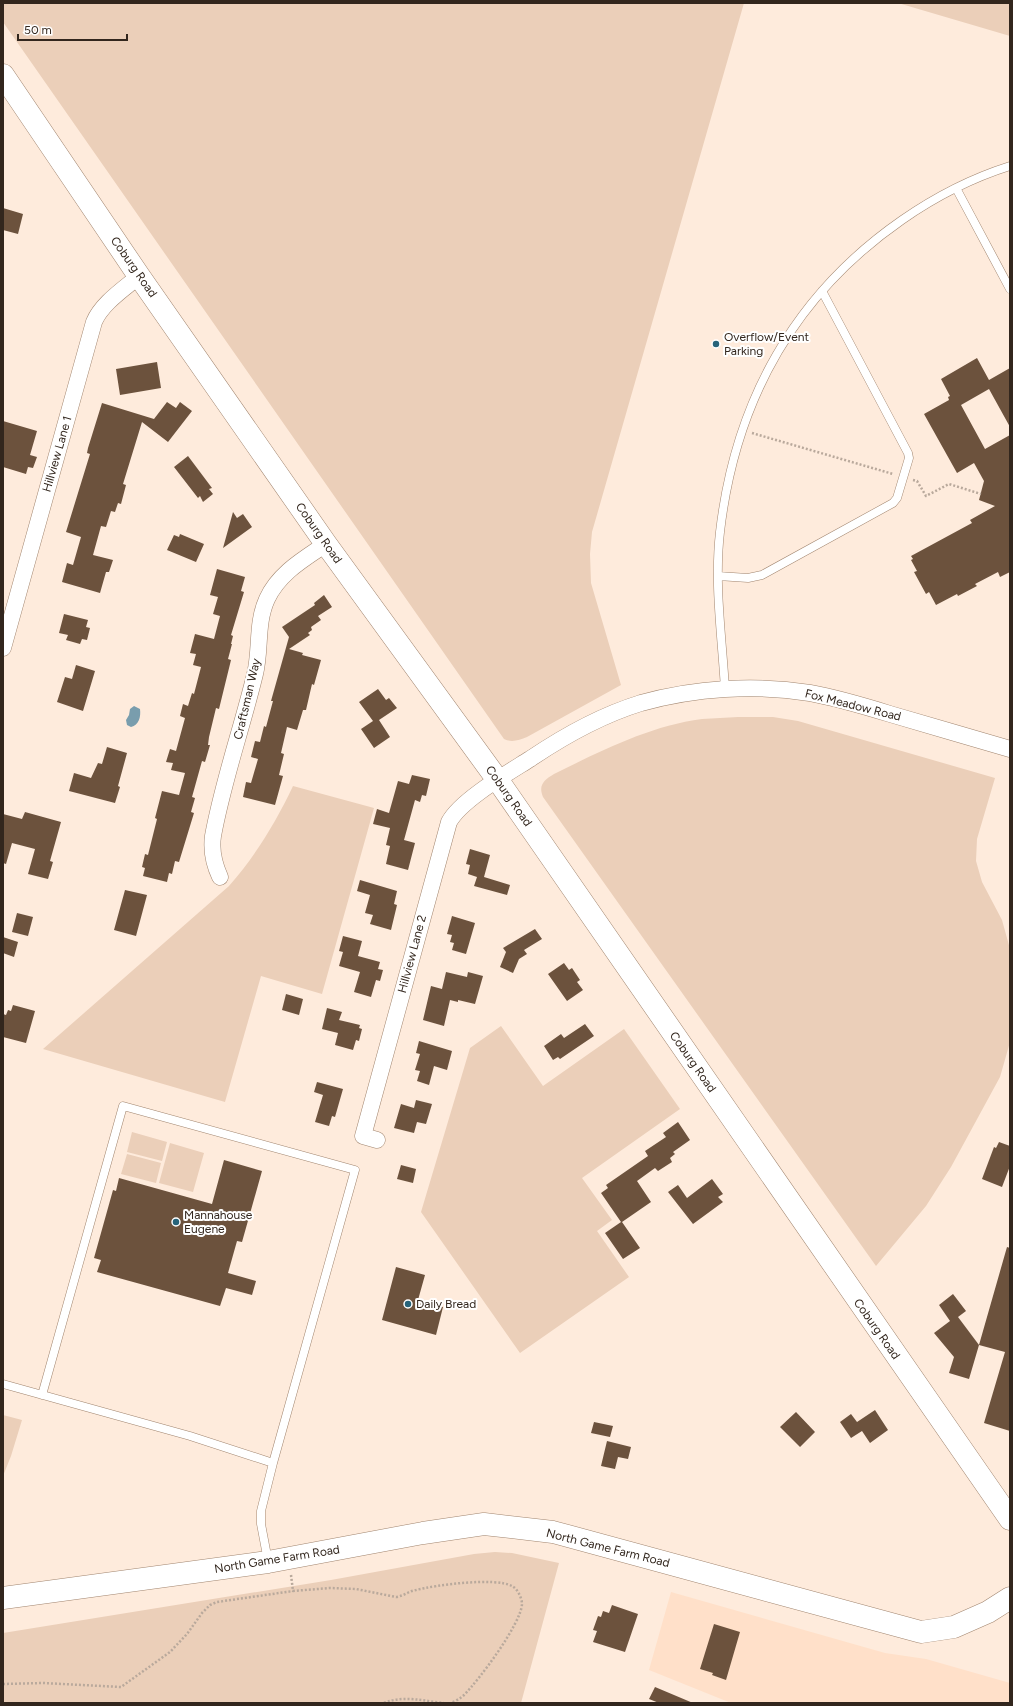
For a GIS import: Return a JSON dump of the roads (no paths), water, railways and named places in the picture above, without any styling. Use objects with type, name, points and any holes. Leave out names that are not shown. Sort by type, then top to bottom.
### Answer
[{"type":"main road","name":"Coburg Road","points":[[3,75],[139,276],[326,544],[498,780],[1010,1520]]},
{"type":"main road","name":"North Game Farm Road","points":[[3,1598],[278,1560],[424,1533],[484,1524],[553,1532],[921,1632],[954,1627],[988,1612],[1010,1598]]},
{"type":"street","name":"Hillview Lane 1","points":[[3,648],[94,322],[107,303],[139,276]]},
{"type":"street","name":"Craftsman Way","points":[[220,877],[212,852],[212,836],[256,672],[259,631],[263,609],[273,590],[284,575],[326,544]]},
{"type":"street","name":"Fox Meadow Road","points":[[498,780],[570,735],[614,714],[640,704],[662,698],[725,689],[785,690],[824,696],[1010,749]]},
{"type":"street","name":"Hillview Lane 2","points":[[377,1140],[363,1136],[446,828],[456,811],[498,780]]},
{"type":"lane","points":[[725,689],[718,576],[720,534],[724,504],[731,466],[742,430],[755,398],[775,358],[792,330],[822,291],[848,264],[888,230],[919,209],[956,188],[1010,166]]},
{"type":"lane","points":[[956,188],[1010,289]]},
{"type":"lane","points":[[718,576],[740,578],[757,576],[796,558],[893,503],[897,498],[908,453],[822,291]]},
{"type":"lane","points":[[42,1395],[123,1106],[355,1170],[261,1511],[261,1524],[278,1560]]},
{"type":"lane","points":[[3,1384],[190,1436],[273,1463]]},
{"type":"water","points":[[134,706],[140,709],[140,715],[138,723],[131,727],[127,725],[126,720],[130,709]]},
{"type":"place","name":"Overflow/Event Parking","points":[[716,344]]},
{"type":"place","name":"Mannahouse Eugene","points":[[176,1222]]},
{"type":"place","name":"Daily Bread","points":[[408,1304]]}]
